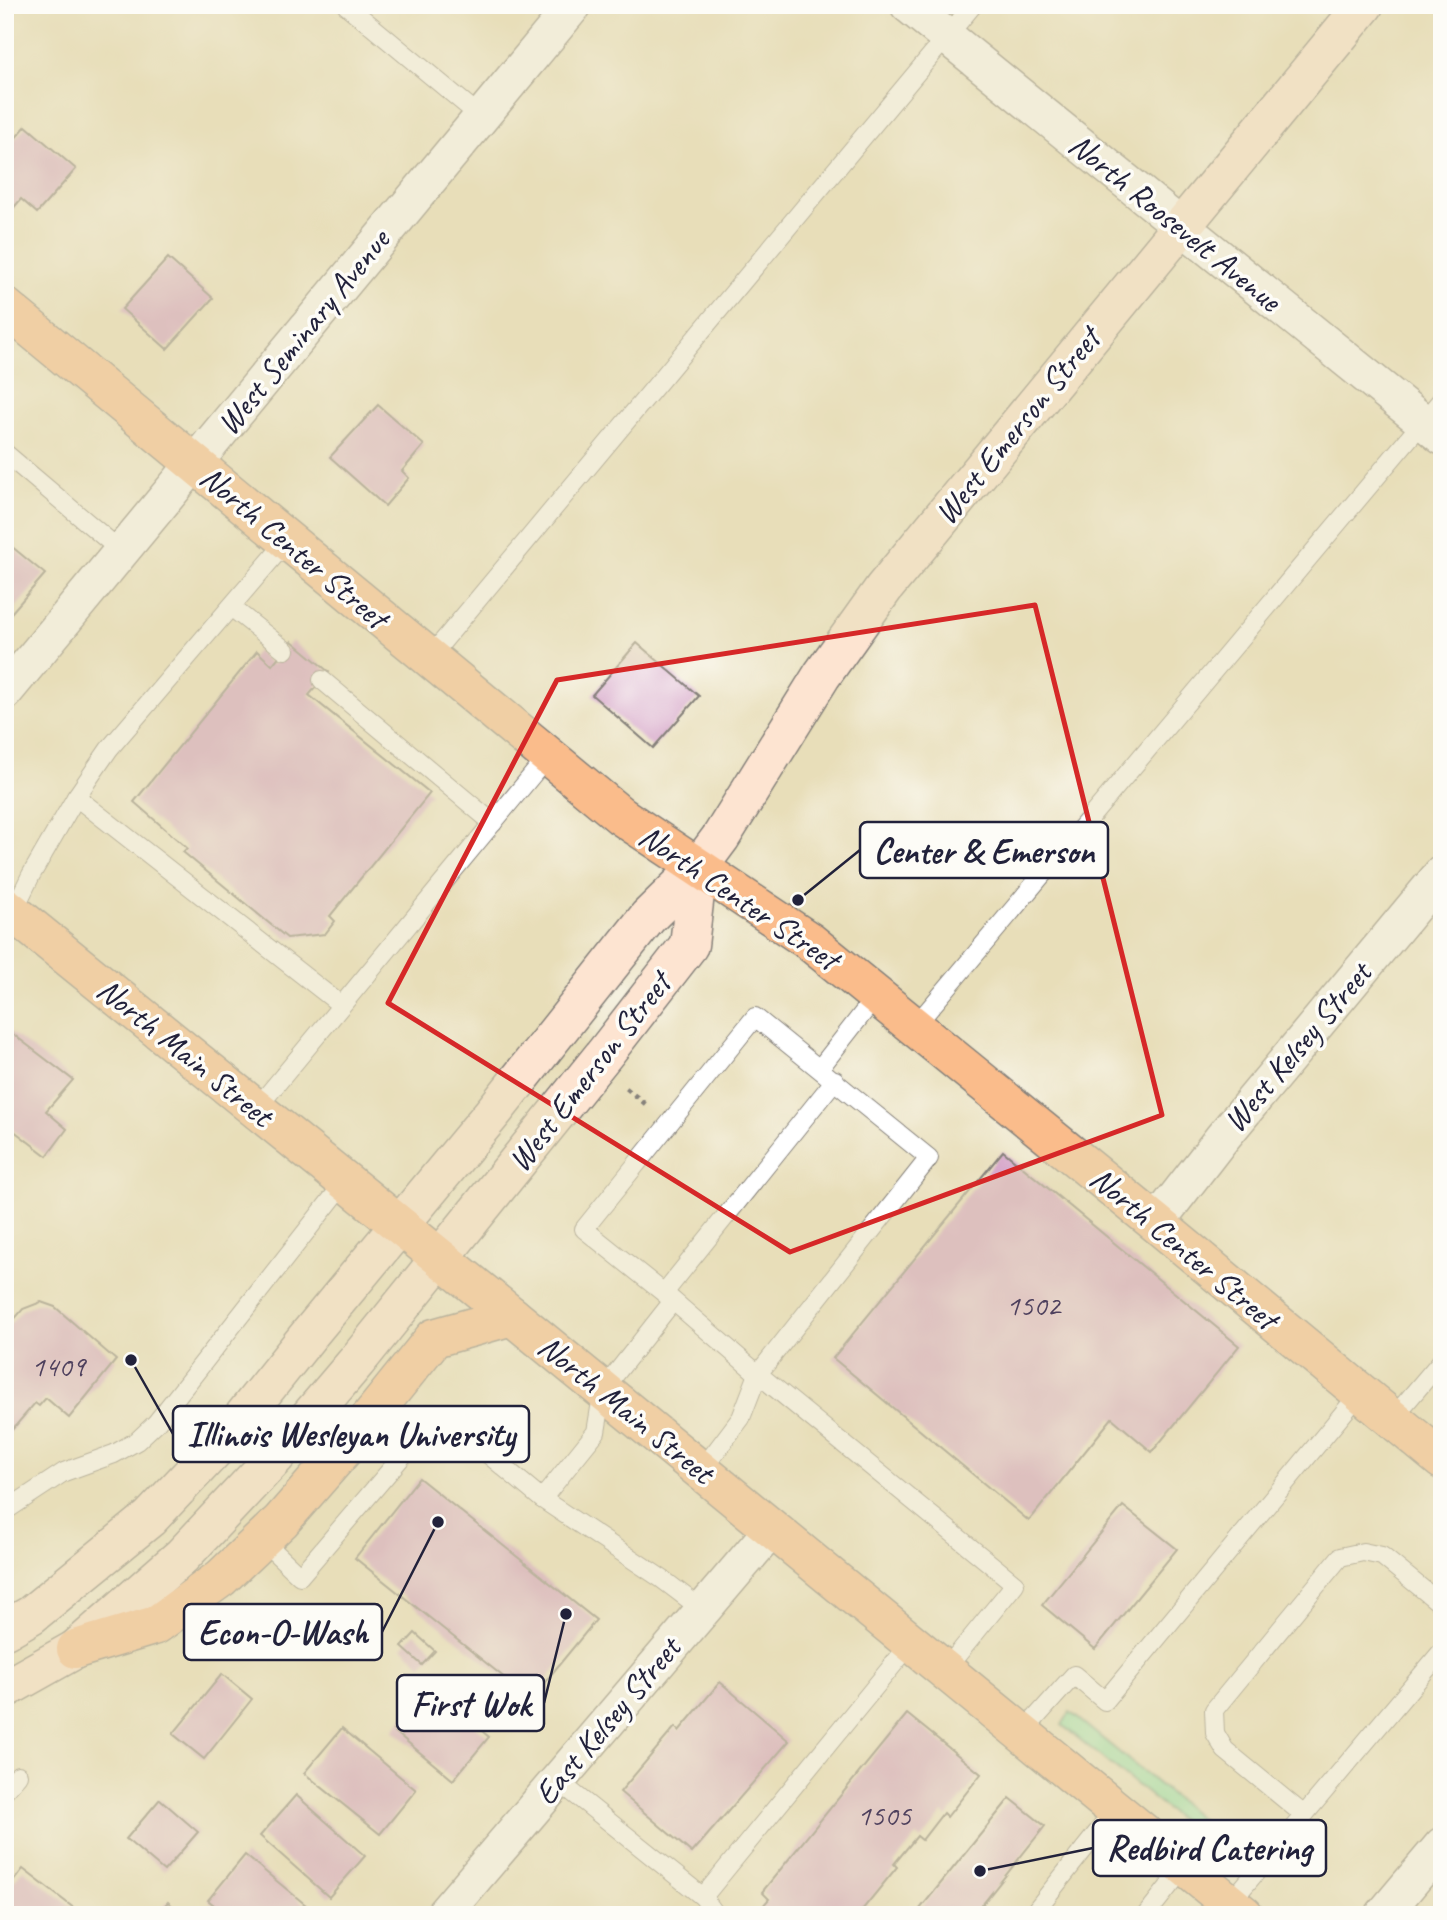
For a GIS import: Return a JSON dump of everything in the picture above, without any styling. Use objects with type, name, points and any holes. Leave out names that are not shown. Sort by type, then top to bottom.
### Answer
[{"type":"main road","name":"West Emerson Street","points":[[5,1630],[31,1615],[150,1518],[231,1432],[495,1110],[648,917],[698,868],[734,817],[822,674],[884,588],[1364,5]]},
{"type":"main road","name":"North Center Street","points":[[5,307],[621,816],[809,941],[1442,1460]]},
{"type":"main road","name":"West Emerson Street","points":[[5,1689],[76,1649],[192,1546],[276,1456],[357,1362],[689,945],[698,868]]},
{"type":"main road","name":"North Main Street","points":[[8,913],[512,1315],[1237,1909]]},
{"type":"main road","points":[[76,1649],[156,1625],[221,1578],[281,1521],[351,1441],[434,1338],[512,1315]]},
{"type":"street","name":"West Seminary Avenue","points":[[5,692],[574,5]]},
{"type":"street","name":"North Roosevelt Avenue","points":[[908,5],[1181,227],[1435,420]]},
{"type":"street","name":"West Kelsey Street","points":[[1156,1223],[1222,1138],[1442,873]]},
{"type":"street","name":"East Kelsey Street","points":[[443,1915],[772,1529]]},
{"type":"street","points":[[1383,1915],[1442,1845]]},
{"type":"lane","points":[[346,5],[481,117]]},
{"type":"lane","points":[[429,658],[973,5]]},
{"type":"lane","points":[[915,1026],[1435,420]]},
{"type":"lane","points":[[5,453],[122,552]]},
{"type":"lane","points":[[8,913],[76,797],[109,749],[287,541]]},
{"type":"lane","points":[[231,607],[285,650]]},
{"type":"lane","points":[[322,680],[493,823]]},
{"type":"lane","points":[[256,1109],[548,756]]},
{"type":"lane","points":[[76,797],[341,1005]]},
{"type":"lane","points":[[820,1068],[877,995]]},
{"type":"lane","points":[[701,1471],[741,1418],[758,1374],[929,1158],[755,1017],[584,1229],[669,1297],[758,1374],[1015,1584],[945,1670]]},
{"type":"lane","points":[[542,1499],[596,1432],[603,1390],[669,1297],[835,1080]]},
{"type":"lane","points":[[5,1511],[64,1472],[114,1454],[137,1441],[156,1423],[345,1182]]},
{"type":"lane","points":[[1392,1419],[1442,1360]]},
{"type":"lane","points":[[1022,1734],[1074,1675],[1105,1701],[1360,1393]]},
{"type":"lane","points":[[262,1540],[300,1576],[411,1446],[438,1431],[465,1435],[542,1499],[662,1579],[702,1610]]},
{"type":"lane","points":[[1304,1815],[1226,1750],[1215,1733],[1214,1710],[1340,1557],[1363,1552],[1382,1556],[1442,1605]]},
{"type":"lane","points":[[702,1897],[911,1643]]},
{"type":"lane","points":[[1237,1909],[1304,1815],[1442,1651]]},
{"type":"lane","points":[[5,1790],[18,1775]]},
{"type":"lane","points":[[557,1780],[702,1897],[716,1915]]},
{"type":"lane","points":[[1032,1915],[1115,1810]]},
{"type":"lane","points":[[1146,1915],[1185,1866]]},
{"type":"path","points":[[620,1083],[669,1123]]},
{"type":"highlighted area","points":[[1035,605],[1162,1115],[790,1252],[388,1003],[557,680]]},
{"type":"green space","points":[[1070,1712],[1252,1861],[1233,1863],[1062,1725]]},
{"type":"building","points":[[26,126],[76,169],[37,213],[21,199],[10,212],[5,208],[5,150]]},
{"type":"building","points":[[168,258],[213,298],[167,349],[122,309]]},
{"type":"building","points":[[378,405],[424,445],[402,471],[409,478],[385,506],[330,457]]},
{"type":"building","points":[[5,541],[45,574],[5,620]]},
{"type":"building","points":[[292,641],[329,672],[309,695],[430,793],[330,916],[335,921],[325,934],[287,938],[183,852],[187,848],[134,802],[257,651],[272,665]]},
{"type":"building","points":[[637,643],[699,696],[653,748],[592,695]]},
{"type":"building","points":[[5,1028],[73,1080],[46,1111],[67,1129],[47,1156],[5,1124]]},
{"type":"building","points":[[1003,1151],[1239,1346],[1152,1452],[1112,1418],[1029,1521],[833,1358]]},
{"type":"building","points":[[41,1302],[55,1307],[116,1360],[69,1418],[46,1398],[39,1406],[35,1403],[5,1438],[5,1330],[23,1309]]},
{"type":"building","points":[[419,1478],[596,1620],[531,1699],[355,1558]]},
{"type":"building","points":[[1123,1506],[1177,1549],[1095,1649],[1042,1605]]},
{"type":"building","points":[[415,1633],[435,1651],[422,1665],[402,1647]]},
{"type":"building","points":[[222,1674],[252,1699],[204,1759],[173,1734]]},
{"type":"building","points":[[720,1682],[789,1741],[692,1853],[620,1792],[675,1727],[679,1731]]},
{"type":"building","points":[[429,1687],[489,1737],[453,1780],[393,1730]]},
{"type":"building","points":[[907,1714],[981,1774],[947,1817],[943,1813],[922,1840],[917,1836],[894,1864],[897,1867],[858,1915],[770,1915],[761,1908],[769,1899],[762,1892]]},
{"type":"building","points":[[342,1728],[416,1790],[380,1834],[304,1773]]},
{"type":"building","points":[[296,1795],[365,1856],[329,1897],[260,1836]]},
{"type":"building","points":[[1010,1798],[1045,1826],[974,1915],[915,1915]]},
{"type":"building","points":[[160,1799],[198,1832],[164,1871],[126,1839]]},
{"type":"building","points":[[245,1855],[318,1915],[226,1915],[208,1900]]},
{"type":"building","points":[[23,1869],[79,1912],[77,1915],[5,1915],[5,1892]]},
{"type":"building","points":[[168,1902],[183,1915],[156,1915]]},
{"type":"place","name":"Center & Emerson","points":[[798,900]]},
{"type":"place","name":"Illinois Wesleyan University","points":[[131,1360]]},
{"type":"place","name":"Econ-O-Wash","points":[[438,1522]]},
{"type":"place","name":"First Wok","points":[[566,1614]]},
{"type":"place","name":"Redbird Catering","points":[[980,1871]]}]
